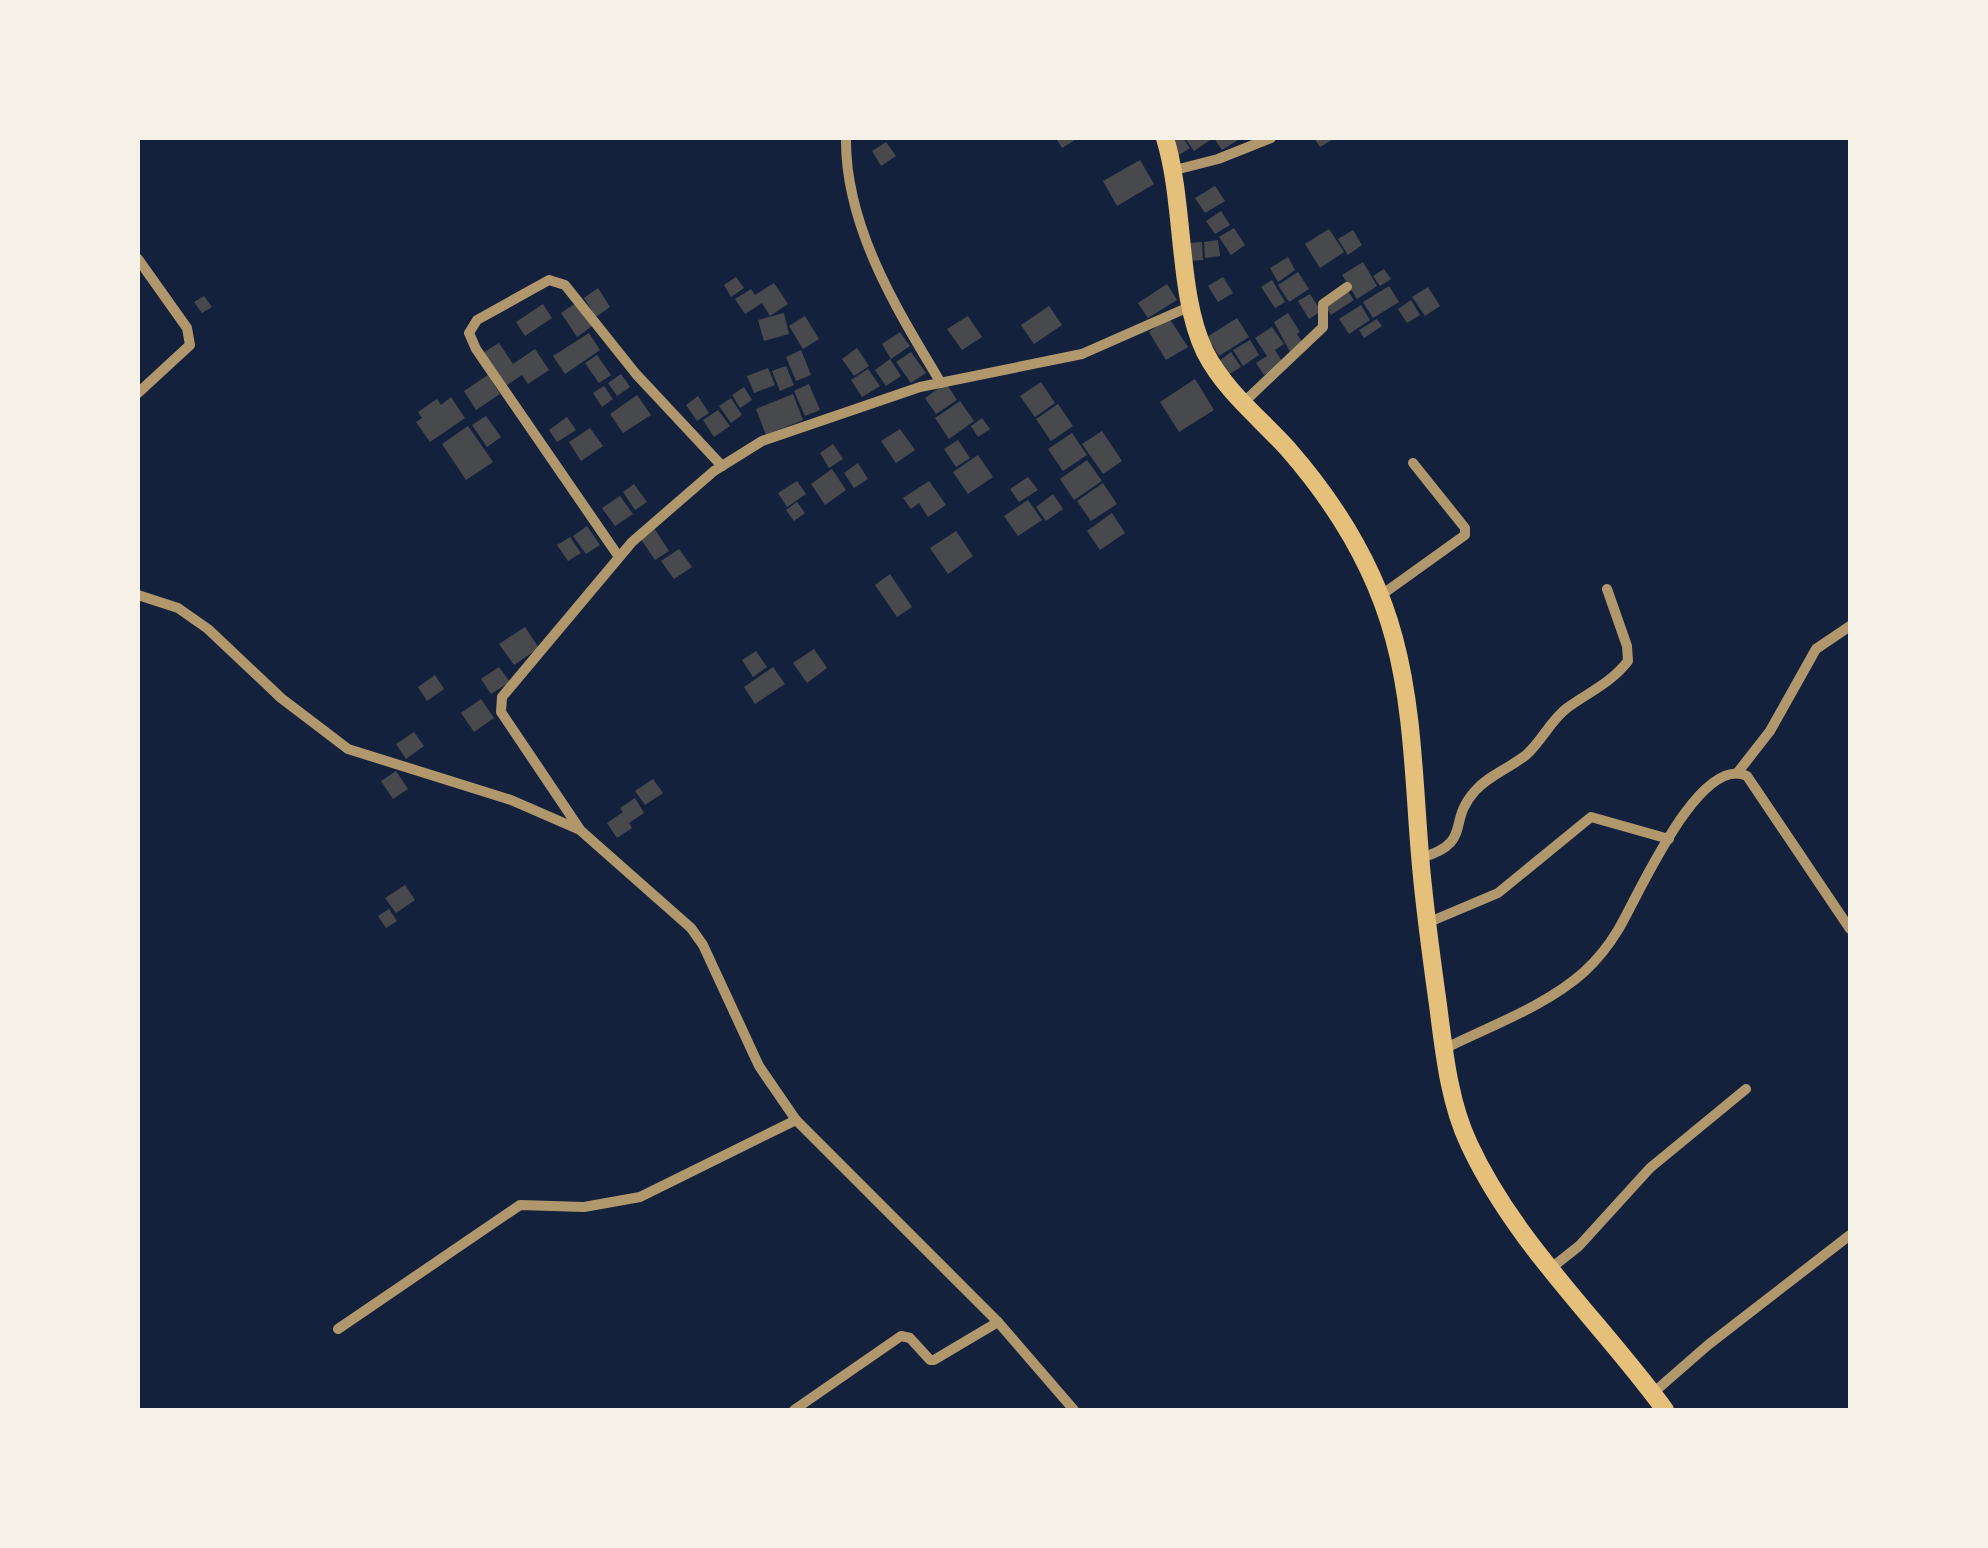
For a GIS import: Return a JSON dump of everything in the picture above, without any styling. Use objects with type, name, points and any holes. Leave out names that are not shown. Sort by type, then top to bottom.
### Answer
[{"type":"highway","points":[[1165,138],[1175,170],[1191,306],[1204,349],[1221,378],[1285,446],[1330,503],[1362,554],[1394,639],[1412,752],[1420,858],[1444,1050],[1468,1143],[1549,1270],[1666,1410]]},
{"type":"street","points":[[846,138],[852,186],[869,243],[901,316],[941,382]]},
{"type":"street","points":[[1175,170],[1218,159],[1271,138]]},
{"type":"street","points":[[138,260],[187,328],[190,344],[138,393]]},
{"type":"street","points":[[620,557],[476,349],[469,333],[477,320],[549,280],[565,284],[636,374],[722,466]]},
{"type":"street","points":[[1243,404],[1323,327],[1323,304],[1347,287]]},
{"type":"street","points":[[1067,1408],[998,1322],[796,1120],[759,1066],[692,928],[580,830],[501,712],[502,697],[632,542],[722,466],[762,440],[941,382],[1082,354],[1191,306]]},
{"type":"street","points":[[1380,596],[1466,534],[1413,463]]},
{"type":"street","points":[[1420,858],[1451,845],[1472,794],[1486,780],[1524,756],[1561,712],[1610,682],[1628,661],[1627,646],[1608,589]]},
{"type":"street","points":[[138,595],[178,608],[208,629],[282,698],[348,750],[511,800],[580,830]]},
{"type":"street","points":[[1444,1050],[1583,973],[1616,934],[1682,816],[1718,778],[1738,772],[1770,731],[1816,650],[1850,626]]},
{"type":"street","points":[[1738,772],[1747,776],[1850,930]]},
{"type":"street","points":[[1427,922],[1498,894],[1591,816],[1669,839]]},
{"type":"street","points":[[1549,1270],[1579,1246],[1650,1168],[1746,1089]]},
{"type":"street","points":[[338,1329],[520,1205],[584,1207],[640,1197],[796,1120]]},
{"type":"street","points":[[1653,1393],[1708,1345],[1850,1237]]},
{"type":"street","points":[[794,1410],[901,1336],[910,1338],[934,1360],[998,1322]]},
{"type":"building","points":[[1056,138],[1078,138],[1062,148]]},
{"type":"building","points":[[1183,138],[1190,148],[1179,155],[1169,141]]},
{"type":"building","points":[[1185,138],[1208,138],[1210,140],[1194,151]]},
{"type":"building","points":[[1214,138],[1241,138],[1222,150]]},
{"type":"building","points":[[1314,138],[1335,138],[1320,147]]},
{"type":"building","points":[[886,142],[896,156],[881,166],[872,151]]},
{"type":"building","points":[[1140,160],[1154,184],[1117,206],[1103,181]]},
{"type":"building","points":[[1215,186],[1225,201],[1205,213],[1195,198]]},
{"type":"building","points":[[1221,211],[1230,225],[1215,234],[1206,221]]},
{"type":"building","points":[[1234,228],[1245,245],[1231,255],[1219,237]]},
{"type":"building","points":[[1329,229],[1344,252],[1320,268],[1305,244]]},
{"type":"building","points":[[1353,230],[1362,245],[1348,255],[1338,239]]},
{"type":"building","points":[[1218,240],[1220,256],[1205,258],[1204,242]]},
{"type":"building","points":[[1202,242],[1203,260],[1190,261],[1188,243]]},
{"type":"building","points":[[1288,257],[1295,270],[1278,282],[1270,268]]},
{"type":"building","points":[[1363,262],[1377,286],[1357,299],[1342,275]]},
{"type":"building","points":[[1384,269],[1391,279],[1380,286],[1373,276]]},
{"type":"building","points":[[1298,272],[1309,289],[1289,302],[1278,285]]},
{"type":"building","points":[[736,277],[744,288],[731,297],[724,285]]},
{"type":"building","points":[[1223,277],[1233,293],[1218,302],[1208,286]]},
{"type":"building","points":[[1272,280],[1285,302],[1275,308],[1261,287]]},
{"type":"building","points":[[774,283],[788,304],[770,316],[762,303],[745,314],[735,299],[751,289],[755,295]]},
{"type":"building","points":[[1167,284],[1177,300],[1148,318],[1138,303]]},
{"type":"building","points":[[1389,286],[1399,302],[1373,318],[1363,302]]},
{"type":"building","points":[[1428,287],[1440,306],[1425,316],[1412,297]]},
{"type":"building","points":[[598,288],[610,307],[596,317],[584,298]]},
{"type":"building","points":[[1347,290],[1354,300],[1331,315],[1324,304]]},
{"type":"building","points":[[1310,294],[1321,311],[1309,319],[1298,301]]},
{"type":"building","points":[[204,296],[212,307],[202,313],[194,302]]},
{"type":"building","points":[[1411,300],[1420,315],[1407,323],[1398,309]]},
{"type":"building","points":[[576,303],[592,326],[577,337],[561,313]]},
{"type":"building","points":[[543,304],[552,318],[525,336],[516,322]]},
{"type":"building","points":[[1361,305],[1370,320],[1349,334],[1339,319]]},
{"type":"building","points":[[1049,306],[1062,325],[1034,344],[1021,325]]},
{"type":"building","points":[[784,313],[789,334],[764,341],[758,320]]},
{"type":"building","points":[[1288,313],[1303,344],[1290,352],[1274,322]]},
{"type":"building","points":[[805,316],[819,339],[803,349],[789,326]]},
{"type":"building","points":[[968,316],[982,337],[962,350],[947,329]]},
{"type":"building","points":[[1169,318],[1188,347],[1166,360],[1149,332]]},
{"type":"building","points":[[1237,318],[1249,337],[1219,356],[1207,337]]},
{"type":"building","points":[[1377,319],[1382,326],[1364,338],[1359,330]]},
{"type":"building","points":[[1272,327],[1284,344],[1275,350],[1283,363],[1264,375],[1256,363],[1267,356],[1255,338]]},
{"type":"building","points":[[900,332],[910,346],[891,359],[882,344]]},
{"type":"building","points":[[589,333],[600,350],[565,374],[553,356]]},
{"type":"building","points":[[1250,340],[1259,355],[1243,366],[1233,350]]},
{"type":"building","points":[[499,343],[513,364],[535,349],[549,370],[528,384],[522,375],[504,387],[481,354]]},
{"type":"building","points":[[857,348],[869,366],[854,376],[842,359]]},
{"type":"building","points":[[801,350],[811,375],[796,381],[786,357]]},
{"type":"building","points":[[911,352],[926,373],[911,383],[896,362]]},
{"type":"building","points":[[1231,352],[1241,367],[1228,375],[1219,361]]},
{"type":"building","points":[[597,355],[611,375],[599,383],[585,363]]},
{"type":"building","points":[[890,359],[901,376],[886,386],[875,370]]},
{"type":"building","points":[[786,366],[794,385],[780,391],[772,371]]},
{"type":"building","points":[[768,368],[775,385],[754,393],[747,376]]},
{"type":"building","points":[[868,369],[880,386],[862,397],[851,380]]},
{"type":"building","points":[[621,374],[630,387],[617,396],[608,383]]},
{"type":"building","points":[[488,375],[500,394],[476,410],[464,391]]},
{"type":"building","points":[[1195,379],[1214,410],[1179,432],[1160,402]]},
{"type":"building","points":[[1041,382],[1055,403],[1035,417],[1020,396]]},
{"type":"building","points":[[946,383],[957,400],[936,414],[925,398]]},
{"type":"building","points":[[809,384],[820,410],[805,416],[794,391]]},
{"type":"building","points":[[604,386],[613,399],[602,407],[593,393]]},
{"type":"building","points":[[744,387],[752,400],[740,408],[732,395]]},
{"type":"building","points":[[793,394],[803,420],[766,435],[756,409]]},
{"type":"building","points":[[637,395],[651,415],[623,433],[610,414]]},
{"type":"building","points":[[698,396],[709,413],[697,421],[686,405]]},
{"type":"building","points":[[451,397],[465,418],[430,442],[416,422],[422,418],[418,412],[437,399],[441,405]]},
{"type":"building","points":[[731,398],[742,415],[731,423],[719,406]]},
{"type":"building","points":[[960,401],[974,421],[949,439],[935,418]]},
{"type":"building","points":[[1058,404],[1073,426],[1051,441],[1036,419]]},
{"type":"building","points":[[718,410],[730,426],[714,437],[703,420]]},
{"type":"building","points":[[486,416],[501,437],[487,447],[472,425]]},
{"type":"building","points":[[567,417],[576,430],[557,442],[549,430]]},
{"type":"building","points":[[982,418],[990,429],[978,437],[971,426]]},
{"type":"building","points":[[468,426],[493,462],[466,480],[442,444]]},
{"type":"building","points":[[590,428],[603,446],[581,461],[569,442]]},
{"type":"building","points":[[900,429],[915,450],[896,463],[881,441]]},
{"type":"building","points":[[1102,431],[1122,461],[1103,474],[1082,444]]},
{"type":"building","points":[[1072,433],[1087,455],[1063,471],[1048,449]]},
{"type":"building","points":[[958,440],[970,458],[956,467],[944,449]]},
{"type":"building","points":[[833,444],[843,459],[829,468],[820,453]]},
{"type":"building","points":[[978,455],[993,477],[968,494],[953,472]]},
{"type":"building","points":[[1087,460],[1102,481],[1074,500],[1060,479]]},
{"type":"building","points":[[858,463],[868,479],[854,488],[844,473]]},
{"type":"building","points":[[832,469],[846,490],[825,505],[811,484]]},
{"type":"building","points":[[1028,477],[1038,490],[1019,502],[1010,489]]},
{"type":"building","points":[[797,481],[806,494],[787,507],[778,493]]},
{"type":"building","points":[[929,481],[946,505],[928,517],[919,503],[911,509],[903,498]]},
{"type":"building","points":[[1103,483],[1117,504],[1091,521],[1077,501]]},
{"type":"building","points":[[634,484],[647,502],[635,510],[623,492]]},
{"type":"building","points":[[1053,494],[1063,509],[1046,521],[1036,507]]},
{"type":"building","points":[[620,496],[633,514],[615,526],[602,508]]},
{"type":"building","points":[[1028,500],[1042,520],[1018,536],[1004,516]]},
{"type":"building","points":[[797,502],[805,513],[794,521],[786,510]]},
{"type":"building","points":[[1112,513],[1125,533],[1100,550],[1087,531]]},
{"type":"building","points":[[587,526],[600,545],[586,554],[573,536]]},
{"type":"building","points":[[654,528],[669,551],[655,560],[640,538]]},
{"type":"building","points":[[956,531],[973,556],[948,574],[930,548]]},
{"type":"building","points":[[570,537],[581,553],[568,561],[557,545]]},
{"type":"building","points":[[679,549],[692,567],[674,579],[661,561]]},
{"type":"building","points":[[890,574],[912,607],[897,617],[875,585]]},
{"type":"building","points":[[525,627],[539,648],[514,665],[499,644]]},
{"type":"building","points":[[814,649],[827,668],[807,683],[793,663]]},
{"type":"building","points":[[756,651],[767,667],[753,677],[742,660]]},
{"type":"building","points":[[499,667],[510,682],[491,694],[481,679]]},
{"type":"building","points":[[773,667],[785,684],[755,704],[744,687]]},
{"type":"building","points":[[435,675],[444,689],[427,701],[418,687]]},
{"type":"building","points":[[481,699],[494,718],[474,732],[461,713]]},
{"type":"building","points":[[414,732],[424,746],[406,759],[396,744]]},
{"type":"building","points":[[396,771],[408,789],[393,799],[381,781]]},
{"type":"building","points":[[653,779],[663,793],[645,805],[635,791]]},
{"type":"building","points":[[635,798],[644,813],[617,838],[607,823]]},
{"type":"building","points":[[405,885],[415,900],[396,913],[385,898]]},
{"type":"building","points":[[389,909],[397,921],[386,928],[378,916]]}]
